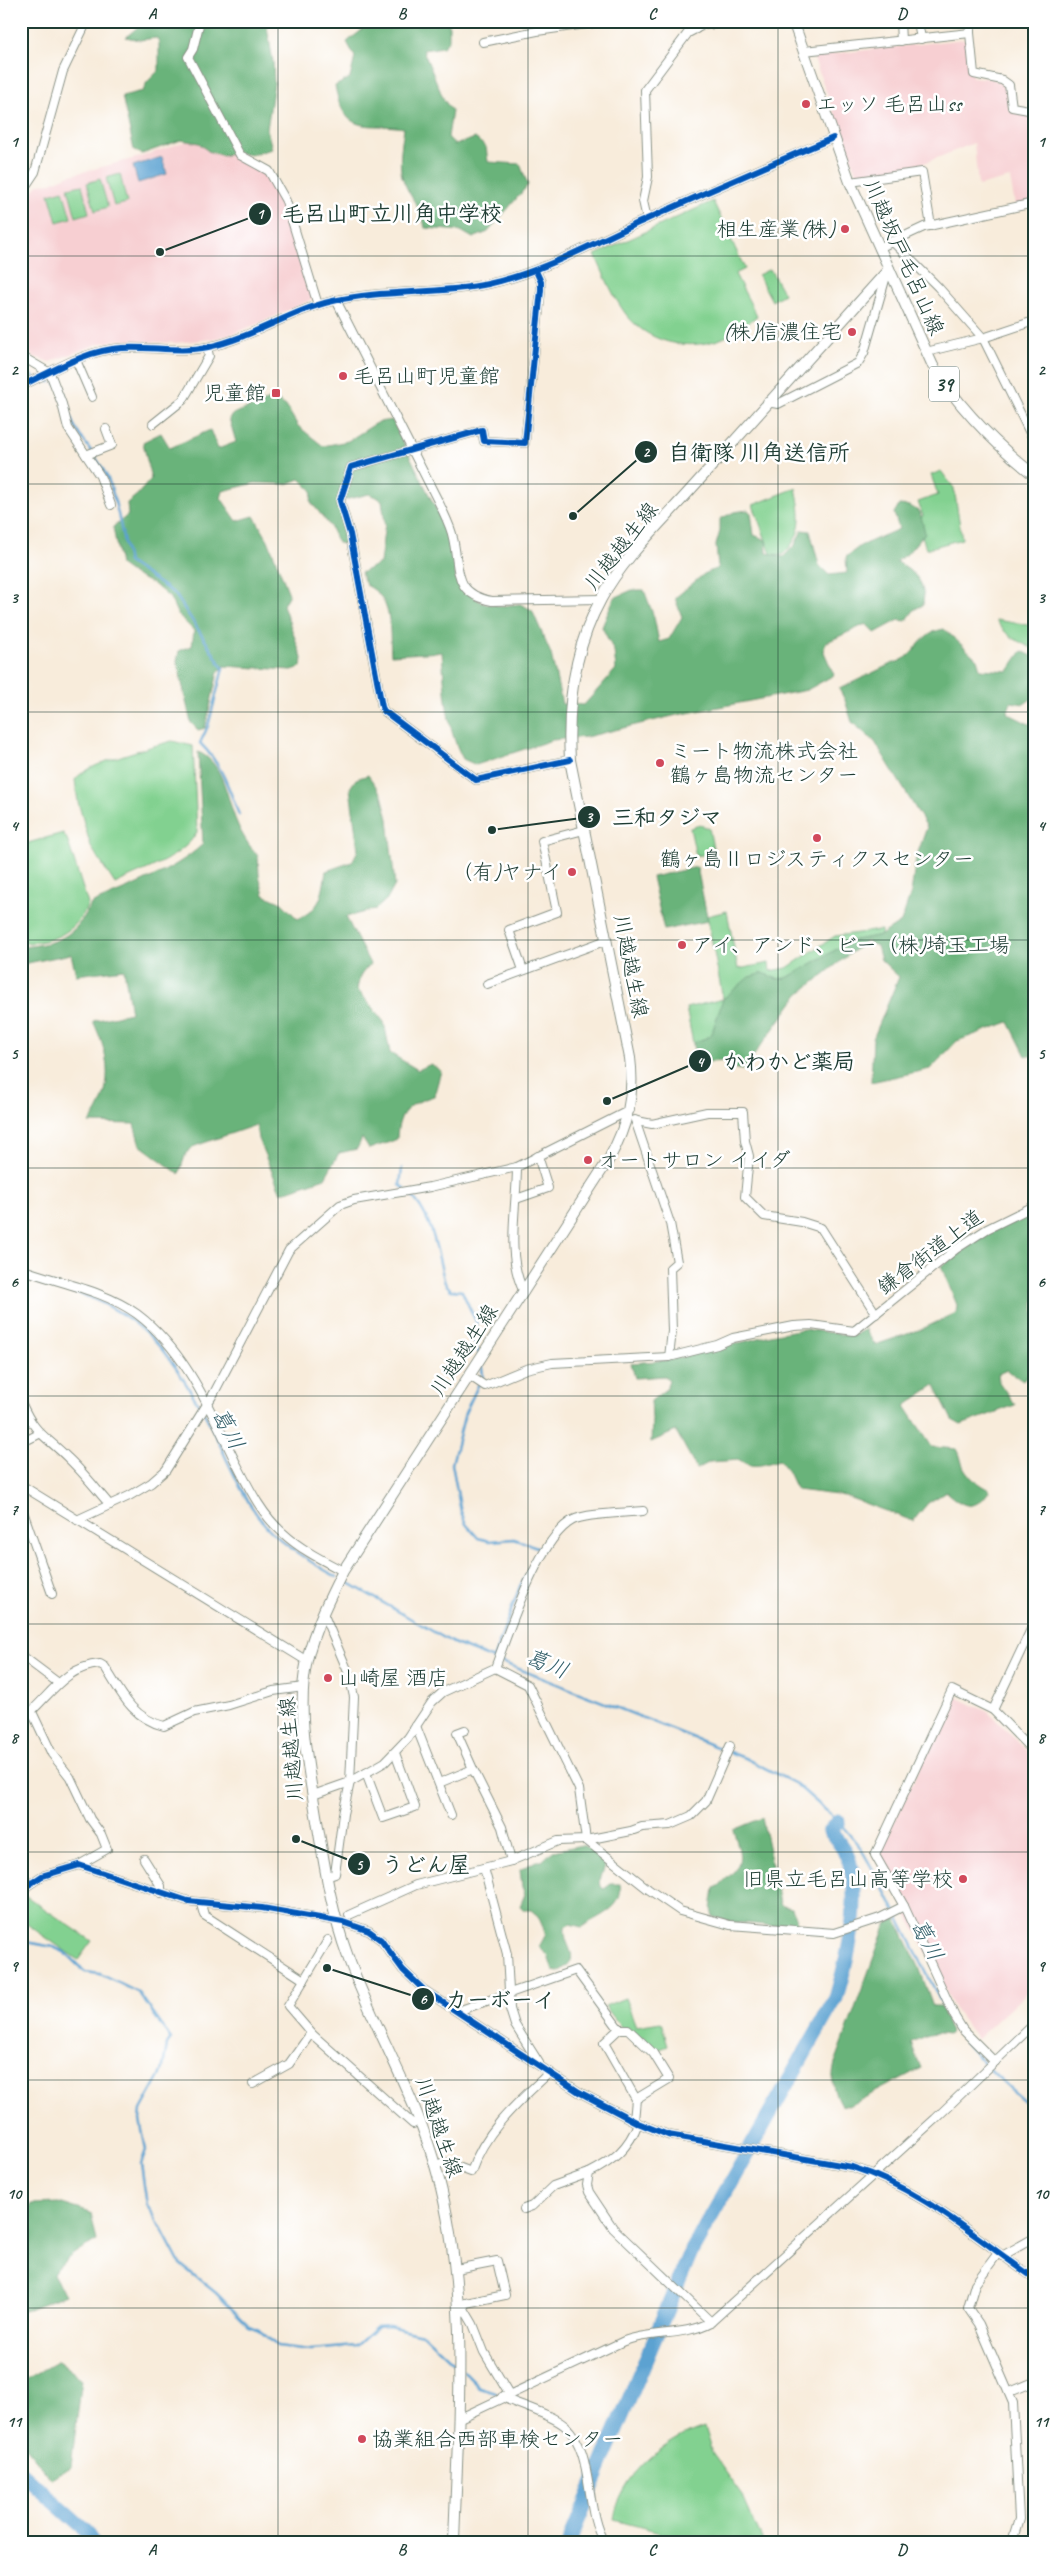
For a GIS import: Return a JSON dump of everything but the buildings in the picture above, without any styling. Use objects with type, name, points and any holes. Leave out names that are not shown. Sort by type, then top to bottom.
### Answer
[{"type":"main road","name":"川越坂戸毛呂山線","points":[[793,21],[850,182],[926,352],[948,389],[976,424],[1034,475]]},
{"type":"main road","name":"川越越生線","points":[[454,2542],[460,2302],[448,2220],[435,2165],[420,2120],[358,1981],[336,1920],[326,1877],[304,1727],[304,1687],[307,1661],[323,1613],[341,1575],[609,1159],[632,1116],[630,1058],[570,760],[569,723],[572,689],[580,649],[600,599],[634,554],[767,402],[889,269]]},
{"type":"street","points":[[21,193],[35,172],[64,71],[87,21]]},
{"type":"street","points":[[200,21],[193,49],[188,57],[240,155],[269,171],[286,201],[318,305]]},
{"type":"street","points":[[483,42],[537,31],[608,21]]},
{"type":"street","points":[[648,21],[688,22],[696,29]]},
{"type":"street","points":[[647,219],[643,201],[648,177],[645,90],[688,33],[703,25],[758,21]]},
{"type":"street","points":[[900,21],[901,41]]},
{"type":"street","points":[[918,21],[921,39]]},
{"type":"street","points":[[970,21],[974,74],[1002,80],[1009,85],[1012,107],[1034,111]]},
{"type":"street","points":[[804,51],[970,32]]},
{"type":"street","points":[[21,386],[76,360],[99,352],[121,348],[173,350],[207,347],[245,337],[318,305],[336,300],[486,285],[536,271],[647,219],[833,138]]},
{"type":"street","points":[[850,182],[922,172],[931,226]]},
{"type":"street","points":[[879,248],[931,226],[1034,203]]},
{"type":"street","points":[[892,241],[983,338],[1034,440]]},
{"type":"street","points":[[767,402],[778,404],[858,363],[864,353],[889,269]]},
{"type":"street","points":[[536,271],[541,282],[541,290],[525,443],[484,441],[482,430],[351,467],[340,501],[350,534],[371,658],[384,711],[476,780],[570,760]]},
{"type":"street","points":[[336,300],[413,448],[453,536],[459,580],[465,588],[479,599],[492,601],[600,599]]},
{"type":"street","points":[[926,352],[983,338],[1034,321]]},
{"type":"street","points":[[154,424],[184,400],[209,356],[207,347]]},
{"type":"street","points":[[21,356],[50,373],[62,404],[68,428],[100,476],[111,506]]},
{"type":"street","points":[[76,360],[92,397]]},
{"type":"street","points":[[86,455],[112,445],[106,429]]},
{"type":"street","points":[[523,970],[508,930],[557,912],[542,841],[584,830]]},
{"type":"street","points":[[488,984],[607,940]]},
{"type":"street","points":[[77,1520],[151,1484],[166,1470],[207,1405],[289,1250],[340,1205],[354,1200],[438,1186],[517,1167],[538,1156],[632,1116],[652,1124],[707,1112],[743,1112],[745,1141],[749,1156],[745,1197],[764,1216],[821,1228],[827,1234],[876,1314]]},
{"type":"street","points":[[632,1116],[670,1223],[675,1246],[677,1262],[670,1268],[672,1331],[669,1357]]},
{"type":"street","points":[[516,1199],[548,1188],[538,1156]]},
{"type":"street","points":[[517,1167],[514,1262],[517,1278],[524,1292]]},
{"type":"street","name":"鎌倉街道上道","points":[[470,1376],[485,1386],[526,1369],[552,1363],[669,1357],[717,1345],[733,1338],[802,1325],[854,1331],[956,1249],[987,1228],[1034,1206]]},
{"type":"street","points":[[21,1269],[100,1295],[136,1314],[162,1336],[194,1380],[247,1485],[264,1512],[282,1533],[341,1575]]},
{"type":"street","points":[[21,1402],[30,1422],[39,1434],[67,1457],[110,1505]]},
{"type":"street","points":[[21,1443],[39,1434]]},
{"type":"street","points":[[21,1484],[307,1661]]},
{"type":"street","points":[[21,1506],[52,1594]]},
{"type":"street","points":[[313,1795],[350,1782],[396,1753],[432,1702],[443,1692],[495,1668],[524,1590],[554,1538],[573,1520],[642,1511]]},
{"type":"street","points":[[323,1613],[353,1686],[350,1782],[343,1814],[335,1874],[326,1877]]},
{"type":"street","points":[[993,1710],[1034,1623]]},
{"type":"street","points":[[21,1655],[57,1682]]},
{"type":"street","points":[[21,1720],[32,1712],[57,1682],[92,1664],[100,1664],[105,1667],[127,1704],[148,1721],[164,1726],[194,1712],[229,1705],[273,1691],[304,1687]]},
{"type":"street","points":[[495,1668],[528,1685],[579,1789],[586,1840],[648,1889],[680,1911],[730,1925],[821,1933],[847,1929],[880,1918],[899,1908]]},
{"type":"street","points":[[994,2062],[963,2030],[955,2017],[899,1908],[875,1855],[952,1690],[993,1710],[1034,1752]]},
{"type":"street","points":[[21,1896],[28,1886],[42,1876],[79,1865],[107,1849],[101,1834],[90,1819],[70,1777],[52,1754],[32,1712]]},
{"type":"street","points":[[416,1726],[451,1815]]},
{"type":"street","points":[[465,1730],[458,1733],[502,1827],[511,1860]]},
{"type":"street","points":[[350,1915],[416,1885],[511,1860],[558,1841],[586,1840],[642,1827],[670,1825],[691,1816],[706,1801],[730,1746]]},
{"type":"street","points":[[366,1773],[383,1818],[415,1807],[396,1753]]},
{"type":"street","points":[[439,1783],[473,1768]]},
{"type":"street","points":[[144,1859],[161,1886],[161,1893]]},
{"type":"street","points":[[79,1865],[161,1893],[201,1904],[262,1908],[336,1920],[369,1931],[381,1940],[403,1970],[419,1986],[579,2092],[636,2122],[668,2135],[852,2167],[874,2174],[905,2188],[1034,2278]]},
{"type":"street","points":[[484,1868],[507,1954],[510,2009],[516,2025],[540,2065]]},
{"type":"street","points":[[21,1872],[28,1886]]},
{"type":"street","points":[[201,1904],[204,1915],[304,1980]]},
{"type":"street","points":[[328,1940],[288,2006],[311,2033],[413,2124],[420,2120]]},
{"type":"street","points":[[458,2011],[576,1970],[619,2029],[628,2030],[654,2052],[669,2079],[636,2099]]},
{"type":"street","points":[[458,2419],[624,2341],[648,2335],[694,2330],[711,2322],[874,2174],[1034,2024]]},
{"type":"street","points":[[524,2209],[532,2206],[553,2186],[589,2172],[617,2156],[632,2140],[636,2122],[636,2099],[604,2043],[619,2029]]},
{"type":"street","points":[[253,2084],[289,2064],[311,2033]]},
{"type":"street","points":[[435,2165],[445,2162],[471,2172],[474,2161],[502,2117],[550,2072]]},
{"type":"street","points":[[589,2172],[587,2185],[589,2192],[613,2228],[711,2322]]},
{"type":"street","points":[[1012,2542],[1018,2519],[1014,2418],[1010,2392],[979,2324],[968,2308],[975,2284],[1000,2254],[1034,2238]]},
{"type":"street","points":[[456,2268],[497,2261],[505,2295],[460,2302],[506,2396],[557,2420],[567,2427],[577,2441],[604,2542]]},
{"type":"street","points":[[1010,2392],[1034,2382]]},
{"type":"shaded area","points":[[965,39],[968,43],[972,77],[993,79],[1006,87],[1009,110],[1034,114],[1034,202],[1015,205],[1010,178],[978,186],[974,143],[922,164],[858,178],[813,56]]},
{"type":"shaded area","points":[[194,140],[212,151],[236,154],[265,172],[284,203],[313,299],[260,323],[229,335],[212,339],[176,343],[117,340],[98,344],[50,362],[34,357],[23,349],[21,347],[21,204],[39,184],[51,183],[67,176],[140,157]]},
{"type":"shaded area","name":"旧県立毛呂山高等学校","points":[[954,1696],[988,1712],[1034,1758],[1034,1986],[977,2039],[954,2008],[878,1855]]},
{"type":"green space","points":[[145,21],[266,21],[273,62],[274,83],[267,129],[272,149],[250,155],[236,152],[223,156],[208,151],[199,143],[181,140],[142,154],[134,150],[122,96],[143,91],[147,82],[159,70],[159,42],[157,38],[139,40],[126,37]]},
{"type":"green space","points":[[367,21],[449,21],[449,40],[443,47],[423,50],[444,100],[452,111],[448,137],[455,145],[475,138],[486,147],[488,162],[520,164],[528,185],[488,232],[473,238],[461,231],[425,228],[422,216],[402,176],[401,155],[404,128],[359,124],[351,120],[345,113],[339,102],[335,86],[350,78],[355,57],[347,42],[368,25]]},
{"type":"green space","points":[[120,174],[127,203],[114,206],[106,178]]},
{"type":"green space","points":[[100,179],[108,207],[95,211],[87,183]]},
{"type":"green space","points":[[82,185],[89,213],[76,217],[68,188]]},
{"type":"green space","points":[[63,190],[71,218],[57,222],[49,194]]},
{"type":"green space","points":[[713,201],[745,269],[735,274],[757,316],[735,332],[721,339],[706,343],[676,344],[661,340],[635,324],[625,313],[612,292],[595,255]]},
{"type":"green space","points":[[770,269],[784,294],[772,301],[758,275]]},
{"type":"green space","points":[[274,398],[286,406],[298,426],[323,446],[348,441],[378,422],[392,420],[451,539],[456,579],[461,587],[482,603],[501,606],[520,604],[532,610],[551,654],[562,704],[584,705],[616,669],[614,651],[602,627],[614,598],[632,590],[644,590],[654,617],[659,642],[669,639],[682,617],[675,598],[704,574],[718,568],[716,545],[720,531],[720,519],[734,512],[748,510],[751,513],[754,535],[766,540],[767,553],[783,557],[795,545],[802,530],[810,531],[819,565],[829,575],[847,573],[846,557],[860,546],[899,529],[894,513],[899,505],[910,506],[920,512],[925,533],[906,555],[896,561],[918,578],[923,589],[923,605],[915,609],[906,621],[899,620],[875,633],[866,624],[825,643],[824,652],[834,675],[807,690],[677,715],[586,737],[552,740],[476,765],[463,759],[449,720],[442,652],[391,655],[390,625],[386,606],[375,591],[366,585],[361,573],[380,563],[385,523],[382,500],[369,494],[344,500],[341,513],[349,539],[345,544],[338,543],[330,526],[311,502],[312,491],[300,479],[287,484],[255,483],[223,491],[221,498],[237,521],[254,516],[268,540],[289,594],[283,605],[302,658],[301,667],[292,670],[224,666],[218,672],[205,728],[198,730],[191,723],[177,661],[179,651],[192,646],[194,631],[178,615],[170,598],[155,585],[120,565],[113,527],[128,515],[127,503],[151,479],[143,442],[161,433],[170,448],[210,430],[218,449],[236,442],[229,418],[233,414]]},
{"type":"green space","points":[[941,471],[954,488],[962,539],[926,549],[917,518],[923,516],[918,502],[938,495],[931,475]]},
{"type":"green space","points":[[796,488],[800,516],[798,533],[789,548],[782,555],[771,554],[753,505]]},
{"type":"green space","points":[[996,620],[1034,626],[1034,649],[1017,641]]},
{"type":"green space","points":[[944,629],[977,659],[980,669],[1008,671],[1022,651],[1034,657],[1034,697],[1024,704],[1011,702],[1007,713],[1029,724],[1034,724],[1034,1056],[1026,1056],[1009,1022],[957,1041],[930,1069],[871,1082],[873,1039],[899,977],[881,960],[877,946],[866,941],[799,994],[743,1070],[733,1068],[725,1061],[695,1063],[693,1043],[711,1036],[723,999],[749,977],[763,973],[777,979],[787,978],[851,941],[881,935],[901,922],[911,893],[916,858],[927,827],[875,742],[852,722],[845,700],[839,689],[904,659],[929,634]]},
{"type":"green space","points":[[172,741],[193,746],[197,832],[182,850],[172,857],[115,884],[91,847],[78,802],[75,780],[91,768],[105,762],[135,751]]},
{"type":"green space","points":[[198,752],[214,764],[239,827],[258,856],[259,875],[264,895],[282,903],[298,919],[312,910],[320,900],[326,871],[352,862],[358,850],[350,788],[356,779],[368,775],[382,795],[388,819],[395,885],[388,898],[376,909],[346,917],[370,964],[360,976],[357,989],[384,1022],[390,1053],[418,1070],[431,1064],[441,1071],[434,1096],[417,1102],[406,1110],[402,1116],[397,1139],[369,1149],[362,1138],[357,1149],[339,1153],[325,1178],[281,1193],[258,1139],[256,1125],[195,1146],[186,1153],[179,1174],[140,1145],[134,1124],[89,1123],[103,1098],[107,1073],[103,1047],[93,1021],[131,1013],[124,969],[76,975],[71,954],[23,964],[21,947],[44,944],[63,937],[78,925],[91,904],[164,871],[203,844]]},
{"type":"green space","points":[[700,825],[709,828],[714,853],[696,856],[690,828]]},
{"type":"green space","points":[[63,833],[67,839],[88,904],[77,922],[61,935],[32,943],[21,943],[21,845]]},
{"type":"green space","points":[[697,867],[708,921],[664,930],[652,877]]},
{"type":"green space","points":[[727,911],[738,969],[769,963],[770,971],[787,968],[835,936],[881,930],[881,935],[851,941],[787,978],[777,979],[763,973],[723,999],[707,916]]},
{"type":"green space","points":[[723,999],[711,1036],[693,1043],[686,1008]]},
{"type":"green space","points":[[1034,1214],[1034,1369],[1023,1381],[1007,1370],[998,1374],[999,1382],[1015,1405],[961,1425],[952,1420],[935,1385],[905,1406],[932,1447],[957,1449],[963,1466],[969,1475],[979,1484],[990,1490],[985,1497],[974,1505],[958,1502],[946,1492],[928,1503],[913,1521],[845,1496],[797,1490],[779,1460],[754,1465],[749,1465],[740,1460],[710,1462],[697,1469],[676,1431],[651,1442],[651,1401],[666,1389],[669,1381],[665,1376],[635,1378],[631,1363],[670,1360],[775,1334],[804,1329],[853,1336],[865,1329],[875,1345],[922,1329],[956,1313],[957,1305],[941,1266],[997,1229]]},
{"type":"green space","points":[[762,1818],[780,1903],[783,1906],[792,1908],[799,1928],[733,1922],[713,1917],[711,1909],[714,1888],[720,1885],[737,1868],[739,1862],[739,1851],[733,1830]]},
{"type":"green space","points":[[582,1845],[594,1851],[606,1863],[600,1880],[601,1887],[604,1889],[611,1884],[620,1884],[620,1893],[614,1906],[602,1915],[582,1927],[570,1924],[565,1927],[565,1935],[572,1957],[566,1966],[558,1972],[553,1971],[548,1956],[539,1947],[546,1934],[538,1916],[531,1910],[524,1910],[520,1906],[525,1894],[522,1887],[520,1870],[536,1861],[542,1861],[553,1851]]},
{"type":"green space","points":[[26,1896],[92,1941],[78,1960],[21,1920],[21,1909]]},
{"type":"green space","points":[[896,1919],[919,1967],[933,2006],[940,2006],[951,2032],[947,2035],[928,2035],[911,2043],[921,2068],[849,2106],[841,2105],[833,2085],[835,2063],[884,1929],[887,1924]]},
{"type":"green space","points":[[625,1998],[636,2026],[661,2022],[668,2045],[655,2050],[621,2027],[605,2006]]},
{"type":"green space","points":[[59,2203],[91,2213],[97,2241],[73,2255],[53,2274],[65,2295],[21,2312],[21,2225],[31,2204]]},
{"type":"green space","points":[[58,2361],[82,2379],[71,2466],[51,2478],[21,2442],[21,2382]]},
{"type":"green space","points":[[704,2427],[712,2453],[743,2496],[763,2542],[698,2542],[614,2520],[618,2504],[625,2489],[646,2462],[674,2441]]},
{"type":"water","points":[[162,157],[167,174],[138,183],[133,166]]},
{"type":"waterway","points":[[21,369],[34,377]]},
{"type":"waterway","points":[[40,379],[51,382]]},
{"type":"waterway","points":[[56,384],[62,386],[73,423],[108,479],[128,562],[175,594],[223,668],[208,726],[200,743],[208,751],[219,768],[228,785],[239,815]]},
{"type":"waterway","points":[[402,1168],[400,1185],[405,1189]]},
{"type":"waterway","points":[[409,1193],[417,1202],[429,1224],[445,1283],[451,1290],[462,1291],[477,1324],[473,1338],[479,1354]]},
{"type":"waterway","name":"葛川","points":[[21,1276],[93,1299],[114,1309],[132,1321],[148,1334],[162,1350],[201,1409]]},
{"type":"waterway","points":[[481,1362],[483,1375],[465,1413],[452,1464],[461,1512],[466,1524],[478,1538],[490,1541],[514,1539],[543,1549]]},
{"type":"waterway","name":"葛川","points":[[204,1413],[241,1488],[258,1516],[275,1535],[292,1549],[337,1577]]},
{"type":"waterway","points":[[493,1660],[520,1586],[532,1566]]},
{"type":"waterway","name":"葛川","points":[[342,1579],[453,1643],[747,1759],[796,1784],[838,1821],[860,1847],[887,1894],[954,2028],[991,2071],[1034,2109]]},
{"type":"waterway","points":[[569,2542],[691,2252],[836,1998],[849,1947],[854,1912],[853,1877],[849,1860],[843,1848],[830,1831],[838,1821]]},
{"type":"waterway","points":[[21,1941],[53,1947],[64,1952],[85,1972],[100,1974],[139,1993],[171,2039],[167,2045],[162,2072],[141,2110],[140,2120],[146,2150],[141,2164],[147,2206],[155,2217],[180,2264],[216,2293],[249,2326],[259,2330],[277,2346],[311,2350],[356,2346],[377,2327],[389,2326],[423,2334],[457,2366]]},
{"type":"waterway","points":[[463,2371],[480,2388],[496,2393]]},
{"type":"waterway","points":[[21,2473],[83,2528],[92,2542]]},
{"type":"cycle path","points":[[21,386],[70,362],[109,350],[122,348],[197,349],[224,343],[301,311],[333,301],[371,295],[449,290],[509,279],[569,256],[694,198],[833,138]]},
{"type":"cycle path","points":[[536,271],[541,282],[541,290],[525,443],[484,441],[482,430],[351,467],[340,501],[350,534],[384,711],[476,780],[570,760]]},
{"type":"cycle path","points":[[21,1896],[27,1886],[42,1876],[79,1865],[188,1901],[262,1908],[343,1922],[369,1931],[381,1940],[403,1970],[424,1990],[579,2092],[638,2123],[668,2135],[852,2167],[877,2176],[947,2215],[1034,2278]]},
{"type":"place","name":"エッソ 毛呂山ss","points":[[806,104]]},
{"type":"place","name":"相生産業(株)","points":[[845,229]]},
{"type":"place","name":"毛呂山町立川角中学校","points":[[160,252]]},
{"type":"place","name":"(株)信濃住宅","points":[[852,332]]},
{"type":"place","name":"毛呂山町児童館","points":[[343,376]]},
{"type":"place","name":"児童館","points":[[276,393]]},
{"type":"place","name":"自衛隊 川角送信所","points":[[573,516]]},
{"type":"place","name":"ミート物流株式会社 鶴ヶ島物流センター","points":[[660,763]]},
{"type":"place","name":"三和タジマ","points":[[492,830]]},
{"type":"place","name":"鶴ヶ島Ⅱロジスティクスセンター","points":[[817,838]]},
{"type":"place","name":"（有)ヤナイ","points":[[572,872]]},
{"type":"place","name":"アイ、アンド、ビー（株)埼玉工場","points":[[682,945]]},
{"type":"place","name":"かわかど薬局","points":[[607,1101]]},
{"type":"place","name":"オートサロン イイダ","points":[[588,1160]]},
{"type":"place","name":"山崎屋 酒店","points":[[328,1678]]},
{"type":"place","name":"うどん屋","points":[[296,1839]]},
{"type":"place","name":"旧県立毛呂山高等学校","points":[[963,1879]]},
{"type":"place","name":"カーボーイ","points":[[327,1968]]},
{"type":"place","name":"協業組合西部車検センター","points":[[362,2439]]}]
